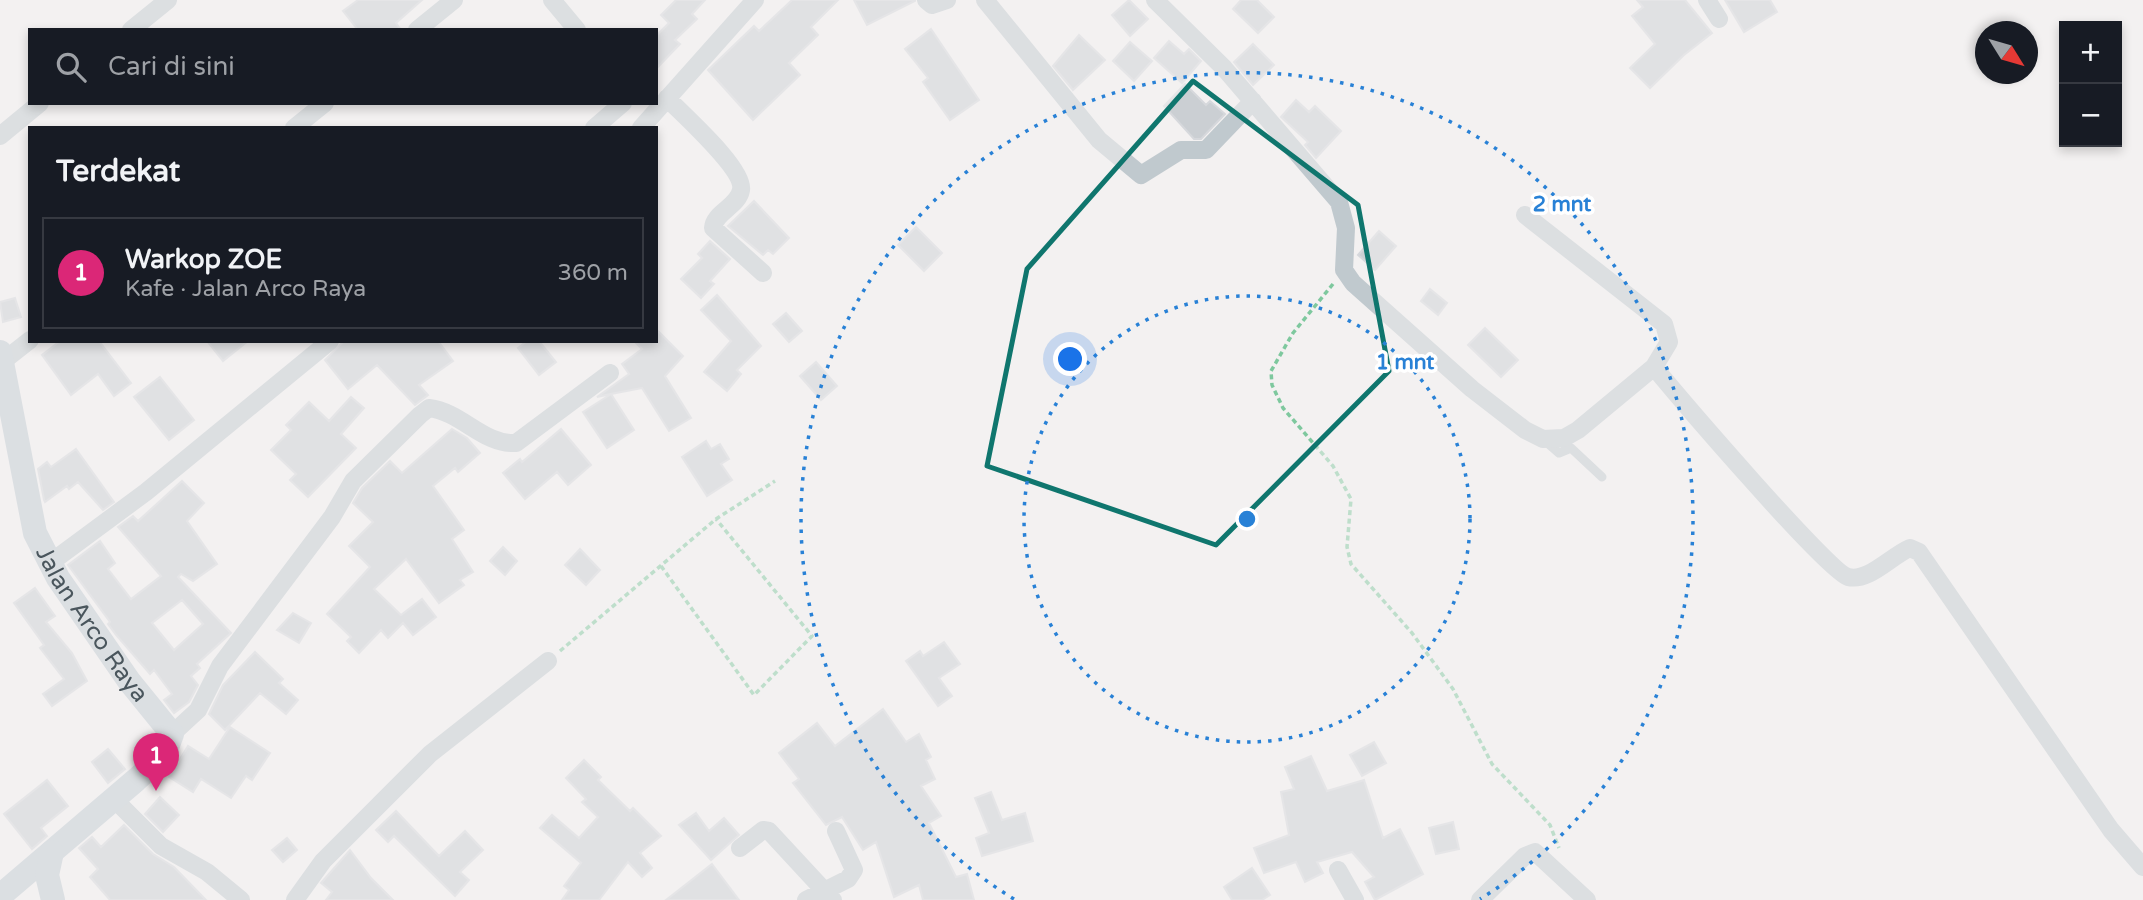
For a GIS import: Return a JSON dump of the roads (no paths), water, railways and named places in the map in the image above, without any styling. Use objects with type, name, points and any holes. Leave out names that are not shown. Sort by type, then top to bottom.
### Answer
[{"type":"main road","name":"Jalan Arco Raya","points":[[1,357],[35,533],[50,563],[129,681],[172,734]]},
{"type":"main road","points":[[0,896],[165,753],[172,734]]},
{"type":"main road","points":[[52,852],[47,874],[53,900]]},
{"type":"street","points":[[133,28],[168,0]]},
{"type":"street","points":[[419,28],[454,0]]},
{"type":"street","points":[[552,0],[575,28]]},
{"type":"street","points":[[643,126],[755,0]]},
{"type":"street","points":[[926,0],[932,5],[947,0]]},
{"type":"street","points":[[985,0],[1100,140],[1141,175],[1181,150],[1206,150],[1253,101]]},
{"type":"street","points":[[1155,0],[1253,101],[1339,202],[1346,228],[1344,271],[1353,283],[1472,389],[1525,429],[1543,439],[1564,438],[1578,430],[1654,367],[1669,341],[1664,324],[1525,215]]},
{"type":"street","points":[[1707,0],[1719,19]]},
{"type":"street","points":[[667,98],[737,172],[741,189],[737,200],[715,220],[713,228],[763,273]]},
{"type":"street","points":[[0,136],[38,105]]},
{"type":"street","points":[[296,126],[323,105]]},
{"type":"street","points":[[596,126],[622,105]]},
{"type":"street","points":[[625,105],[640,126]]},
{"type":"street","points":[[1,357],[28,341]]},
{"type":"street","points":[[50,563],[146,492],[328,343]]},
{"type":"street","points":[[1654,367],[1805,538],[1845,577],[1858,578],[1910,548],[1919,552],[2111,830],[2143,867]]},
{"type":"street","points":[[172,734],[198,710],[220,666],[332,517],[353,481],[420,415],[429,408],[442,410],[491,438],[505,444],[516,443],[610,373]]},
{"type":"street","points":[[295,900],[323,861],[430,754],[548,662]]},
{"type":"street","points":[[114,799],[161,846],[207,872],[241,900]]},
{"type":"street","points":[[740,848],[763,830],[769,831],[830,896]]},
{"type":"street","points":[[806,900],[830,896],[854,870],[836,831]]},
{"type":"street","points":[[1480,900],[1525,856],[1535,852],[1587,900]]},
{"type":"street","points":[[1338,870],[1355,900]]},
{"type":"lane","points":[[1543,439],[1559,453],[1570,448],[1602,477]]},
{"type":"place","name":"Warkop ZOE","points":[[156,791]]}]
